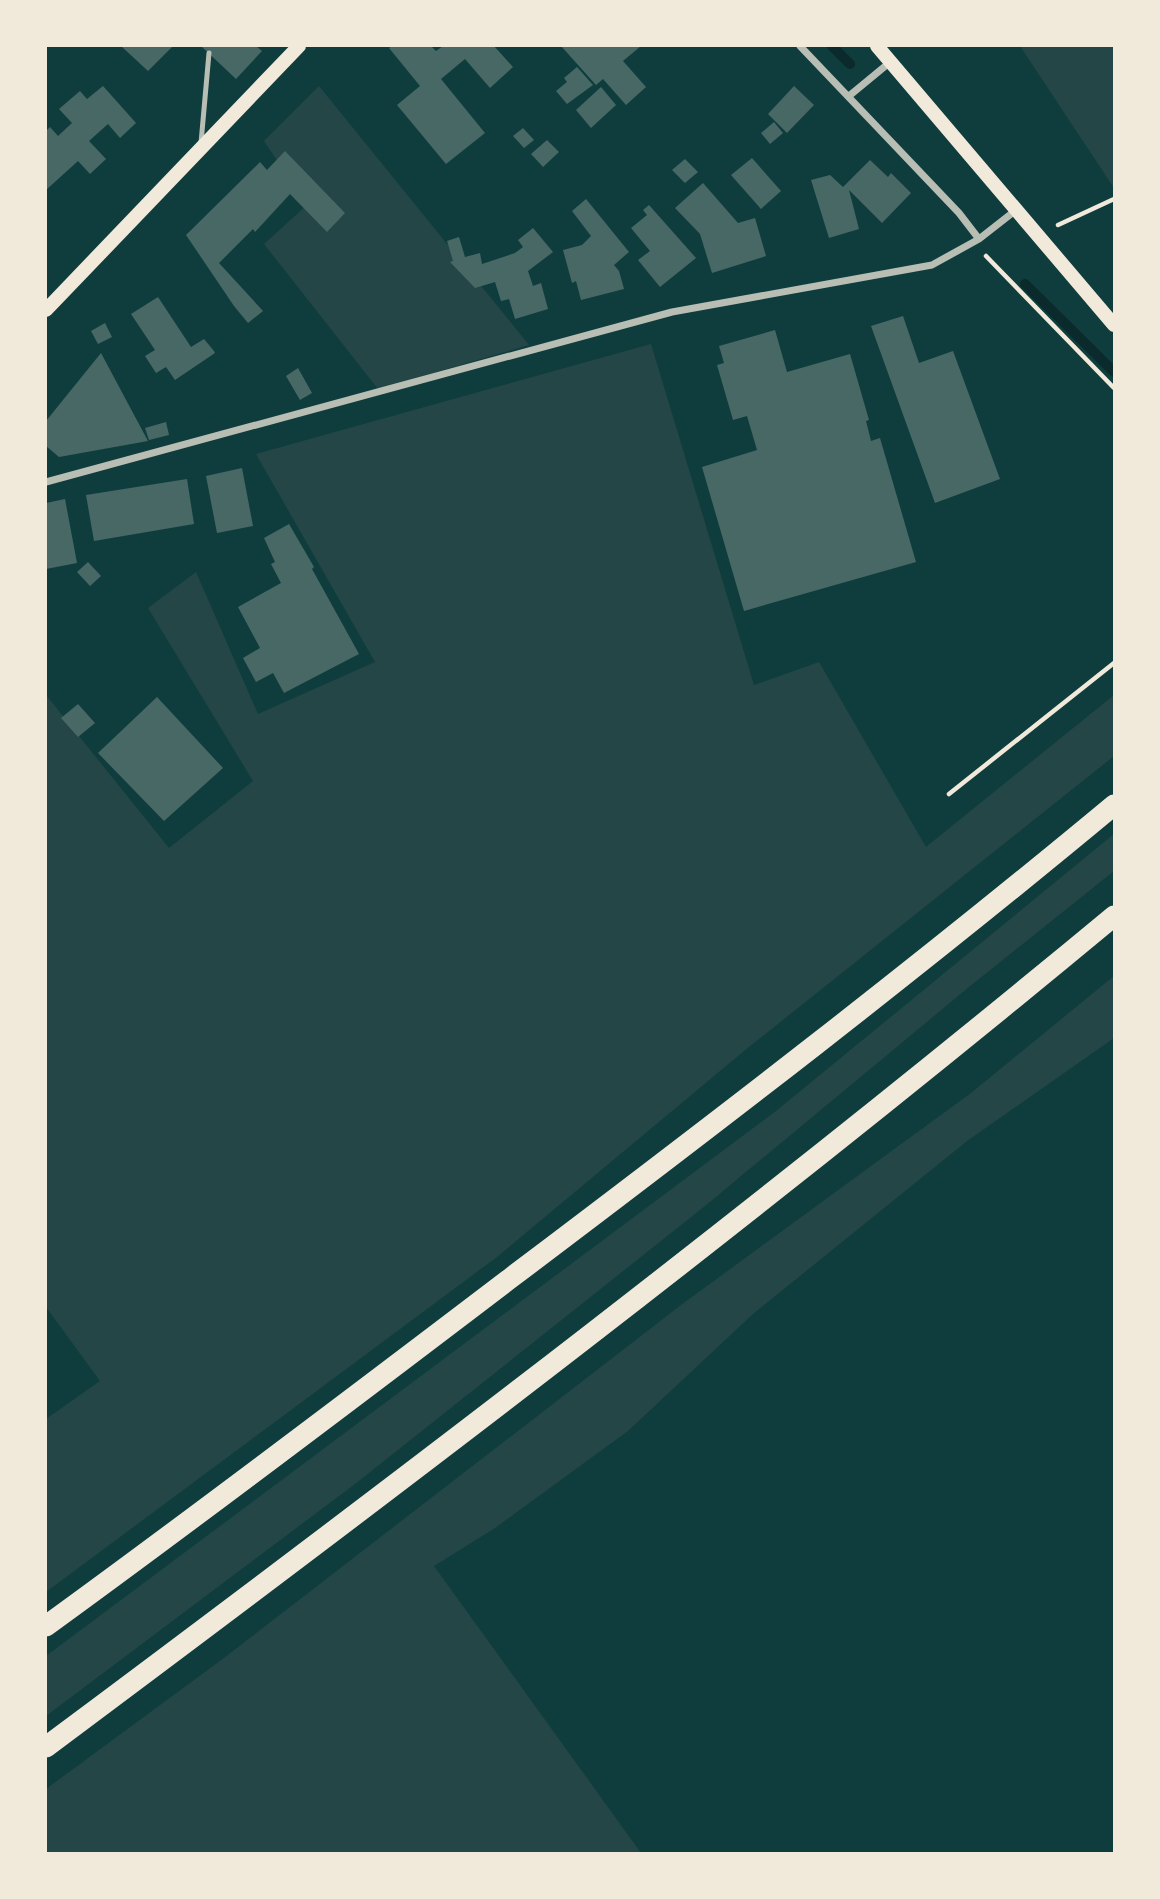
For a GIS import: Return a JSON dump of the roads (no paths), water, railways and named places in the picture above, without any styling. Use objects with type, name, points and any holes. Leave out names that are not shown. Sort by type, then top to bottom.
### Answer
[{"type":"highway","points":[[46,1626],[291,1446],[766,1085],[971,924],[1115,805]]},
{"type":"highway","points":[[46,1746],[357,1515],[720,1233],[1115,916]]},
{"type":"main road","points":[[46,310],[299,46]]},
{"type":"main road","points":[[877,46],[1115,326]]},
{"type":"street","points":[[800,46],[959,213],[979,239]]},
{"type":"street","points":[[849,96],[889,62]]},
{"type":"street","points":[[46,482],[672,312],[932,265],[979,239],[1016,210]]},
{"type":"lane","points":[[200,150],[209,53]]},
{"type":"waterway","points":[[832,46],[850,64]]},
{"type":"waterway","points":[[1025,284],[1114,372]]}]
